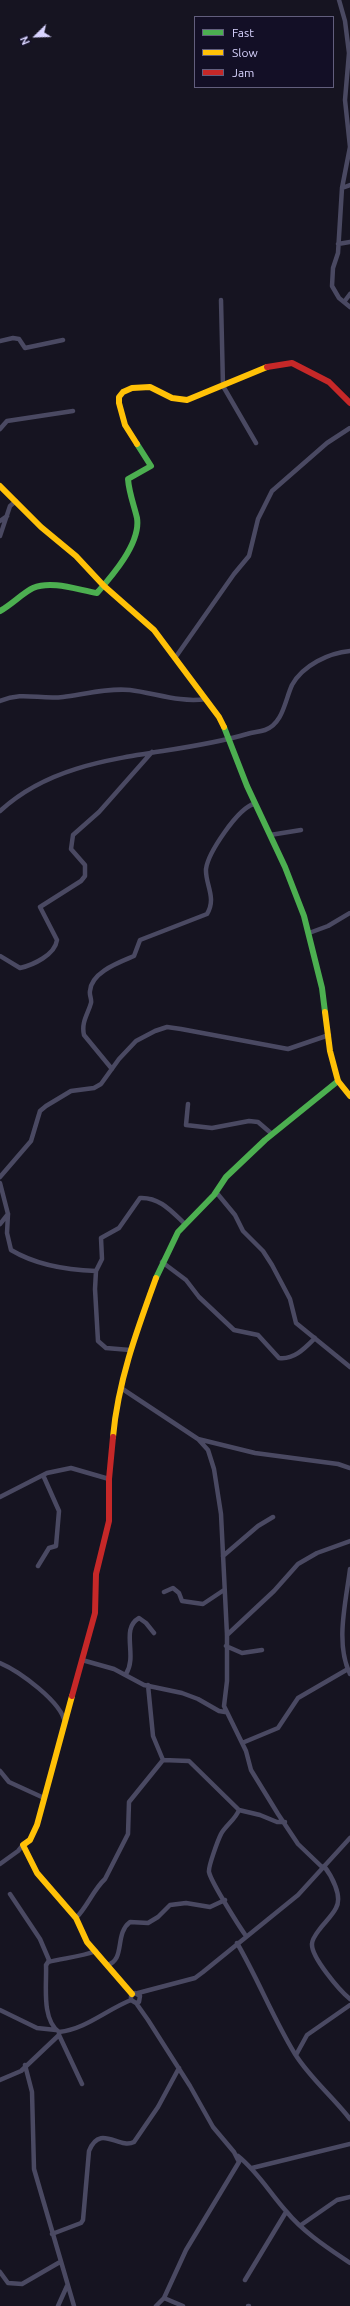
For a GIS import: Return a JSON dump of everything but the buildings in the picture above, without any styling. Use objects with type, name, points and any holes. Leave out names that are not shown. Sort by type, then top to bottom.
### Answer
[{"type":"street","points":[[339,0],[345,21],[349,54],[345,100],[350,156],[342,188],[338,244],[332,286],[344,302],[350,307]]},
{"type":"street","points":[[342,188],[350,185]]},
{"type":"street","points":[[338,244],[350,242]]},
{"type":"street","points":[[344,302],[350,294]]},
{"type":"street","points":[[221,300],[223,386],[256,443]]},
{"type":"street","points":[[0,341],[13,338],[19,339],[24,348],[64,340]]},
{"type":"street","points":[[0,611],[39,584],[47,584],[95,593],[104,586],[120,567],[137,530],[137,519],[129,493],[128,479],[150,466],[125,425],[119,397],[123,392],[142,386],[155,388],[172,398],[187,400],[266,367],[292,363],[329,382],[350,403]]},
{"type":"street","points":[[0,429],[7,422],[73,411]]},
{"type":"street","points":[[175,658],[234,574],[249,556],[258,519],[272,491],[326,443],[350,428]]},
{"type":"street","points":[[0,486],[41,527],[76,556],[104,586],[154,630],[206,698],[219,718],[230,740],[254,804],[285,867],[309,933],[322,988],[330,1051],[338,1081],[350,1096]]},
{"type":"street","points":[[0,536],[1,529],[6,524],[10,506],[16,501]]},
{"type":"street","points":[[0,521],[7,516]]},
{"type":"street","points":[[0,811],[10,801],[30,788],[66,772],[121,756],[230,740],[266,730],[279,717],[292,684],[302,674],[321,658],[350,651]]},
{"type":"street","points":[[0,701],[22,694],[62,697],[78,694],[128,690],[186,699],[206,698]]},
{"type":"street","points":[[0,956],[20,968],[46,956],[53,949],[57,940],[40,908],[82,881],[85,876],[84,865],[71,849],[73,835],[104,807],[152,752]]},
{"type":"street","points":[[112,1069],[84,1035],[82,1028],[92,1002],[90,990],[93,984],[109,966],[134,956],[140,940],[206,914],[210,906],[211,891],[206,868],[210,858],[226,830],[246,809],[254,804]]},
{"type":"street","points":[[270,835],[301,830]]},
{"type":"street","points":[[309,933],[328,926],[350,913]]},
{"type":"street","points":[[0,1177],[31,1141],[40,1111],[71,1091],[94,1088],[101,1084],[136,1041],[155,1031],[167,1027],[288,1049],[329,1035]]},
{"type":"street","points":[[0,1864],[30,1840],[35,1830],[88,1642],[95,1613],[96,1574],[109,1521],[109,1479],[115,1416],[130,1350],[141,1315],[162,1262],[173,1239],[185,1224],[216,1192],[229,1173],[272,1134],[338,1081]]},
{"type":"street","points":[[188,1104],[186,1125],[212,1128],[258,1122],[272,1134]]},
{"type":"street","points":[[0,1183],[8,1214],[7,1233],[11,1250],[34,1261],[80,1270],[96,1271]]},
{"type":"street","points":[[216,1192],[235,1215],[243,1231],[263,1252],[269,1261],[290,1299],[296,1323],[300,1329],[316,1338],[350,1367]]},
{"type":"street","points":[[130,1350],[106,1348],[98,1341],[95,1288],[96,1271],[102,1259],[101,1238],[119,1228],[140,1198],[166,1205],[185,1224]]},
{"type":"street","points":[[0,1224],[8,1214]]},
{"type":"street","points":[[162,1262],[186,1280],[203,1302],[234,1330],[258,1335],[279,1358],[286,1359],[294,1355],[316,1338]]},
{"type":"street","points":[[121,1388],[198,1439],[208,1450],[214,1469],[221,1514],[224,1556],[224,1590],[228,1635],[226,1646],[227,1681],[224,1706],[225,1712],[242,1743],[251,1770],[298,1844],[323,1866],[333,1878],[337,1908],[318,1932],[312,1943],[313,1950],[331,1978],[350,1999]]},
{"type":"street","points":[[198,1439],[255,1453],[338,1464],[350,1468]]},
{"type":"street","points":[[0,1497],[43,1475],[71,1468],[109,1479]]},
{"type":"street","points":[[38,1566],[49,1548],[56,1546],[59,1521],[59,1511],[43,1475]]},
{"type":"street","points":[[224,1556],[258,1526],[273,1517]]},
{"type":"street","points":[[228,1635],[274,1591],[298,1564],[317,1553],[350,1541]]},
{"type":"street","points":[[242,1743],[278,1728],[298,1698],[349,1672],[342,1644],[350,1569]]},
{"type":"street","points":[[164,1592],[173,1588],[179,1593],[182,1601],[203,1604],[224,1590]]},
{"type":"street","points":[[126,1674],[130,1667],[132,1648],[129,1634],[133,1621],[139,1618],[146,1623],[154,1633]]},
{"type":"street","points":[[226,1646],[242,1653],[262,1650]]},
{"type":"street","points":[[82,1660],[114,1669],[148,1685],[182,1693],[198,1699],[214,1709],[225,1712]]},
{"type":"street","points":[[0,1663],[17,1671],[38,1687],[60,1713],[65,1723]]},
{"type":"street","points":[[148,1685],[153,1736],[163,1760]]},
{"type":"street","points":[[163,1760],[190,1761],[239,1810],[252,1812],[277,1822],[285,1822]]},
{"type":"street","points":[[76,1918],[83,1911],[99,1884],[105,1879],[128,1834],[129,1802],[163,1760]]},
{"type":"street","points":[[0,1771],[9,1782],[44,1798]]},
{"type":"street","points":[[239,1810],[236,1817],[220,1834],[209,1871],[213,1882],[246,1936]]},
{"type":"street","points":[[0,2010],[37,2028],[58,2032],[82,2026],[138,1993],[195,1978],[298,1894],[350,1838]]},
{"type":"street","points":[[23,1845],[37,1873],[76,1918],[87,1942],[96,1951],[136,2003],[179,2068],[213,2127],[237,2156],[252,2168],[286,2212],[323,2244],[350,2263]]},
{"type":"street","points":[[10,1894],[40,1939],[49,1960],[46,1965],[47,2007],[51,2023],[58,2032],[82,2084]]},
{"type":"street","points":[[107,1965],[111,1964],[118,1954],[120,1937],[130,1922],[148,1923],[158,1917],[170,1905],[186,1903],[210,1907],[225,1900]]},
{"type":"street","points":[[237,1943],[251,1967],[262,1996],[296,2055],[340,2110],[350,2119]]},
{"type":"street","points":[[46,1965],[48,1962],[68,1956],[83,1956],[96,1951]]},
{"type":"street","points":[[136,2003],[141,1999],[138,1993]]},
{"type":"street","points":[[296,2055],[307,2035],[350,2005]]},
{"type":"street","points":[[0,2080],[21,2071],[25,2065],[35,2060],[58,2032]]},
{"type":"street","points":[[25,2065],[32,2092],[34,2169],[74,2306]]},
{"type":"street","points":[[52,2234],[81,2223],[83,2220],[89,2152],[91,2145],[98,2140],[105,2138],[128,2143],[134,2142],[158,2108],[179,2068]]},
{"type":"street","points":[[252,2168],[350,2144]]},
{"type":"street","points":[[156,2306],[164,2298],[186,2250],[220,2190],[237,2167],[239,2162],[237,2156]]},
{"type":"street","points":[[301,2225],[337,2200],[350,2197]]},
{"type":"street","points":[[245,2280],[286,2212]]},
{"type":"street","points":[[0,2272],[8,2283],[22,2284],[60,2262]]},
{"type":"street","points":[[58,2306],[67,2286]]},
{"type":"street","points":[[164,2298],[183,2306]]},
{"type":"traffic: fast","points":[[0,611],[33,588],[57,585],[97,593],[110,578],[130,548],[135,538],[137,528],[137,518],[130,494],[128,479],[151,466],[137,444]]},
{"type":"traffic: fast","points":[[224,727],[247,786],[285,867],[304,916],[322,988],[325,1012]]},
{"type":"traffic: fast","points":[[156,1278],[178,1232],[214,1195],[226,1177],[265,1140],[338,1081]]},
{"type":"traffic: slow","points":[[137,444],[125,425],[119,403],[119,397],[123,392],[132,388],[150,387],[172,398],[187,400],[267,367]]},
{"type":"traffic: slow","points":[[0,486],[41,527],[76,556],[104,586],[154,630],[219,717],[224,727]]},
{"type":"traffic: slow","points":[[325,1012],[330,1051],[338,1081],[350,1096]]},
{"type":"traffic: slow","points":[[113,1437],[119,1396],[129,1356],[156,1278]]},
{"type":"traffic: slow","points":[[72,1696],[37,1825],[30,1840],[23,1845],[37,1873],[76,1918],[87,1942],[132,1994]]},
{"type":"traffic: jam","points":[[267,367],[292,363],[329,382],[350,403]]},
{"type":"traffic: jam","points":[[72,1696],[95,1613],[96,1574],[109,1521],[109,1479],[113,1437]]}]
